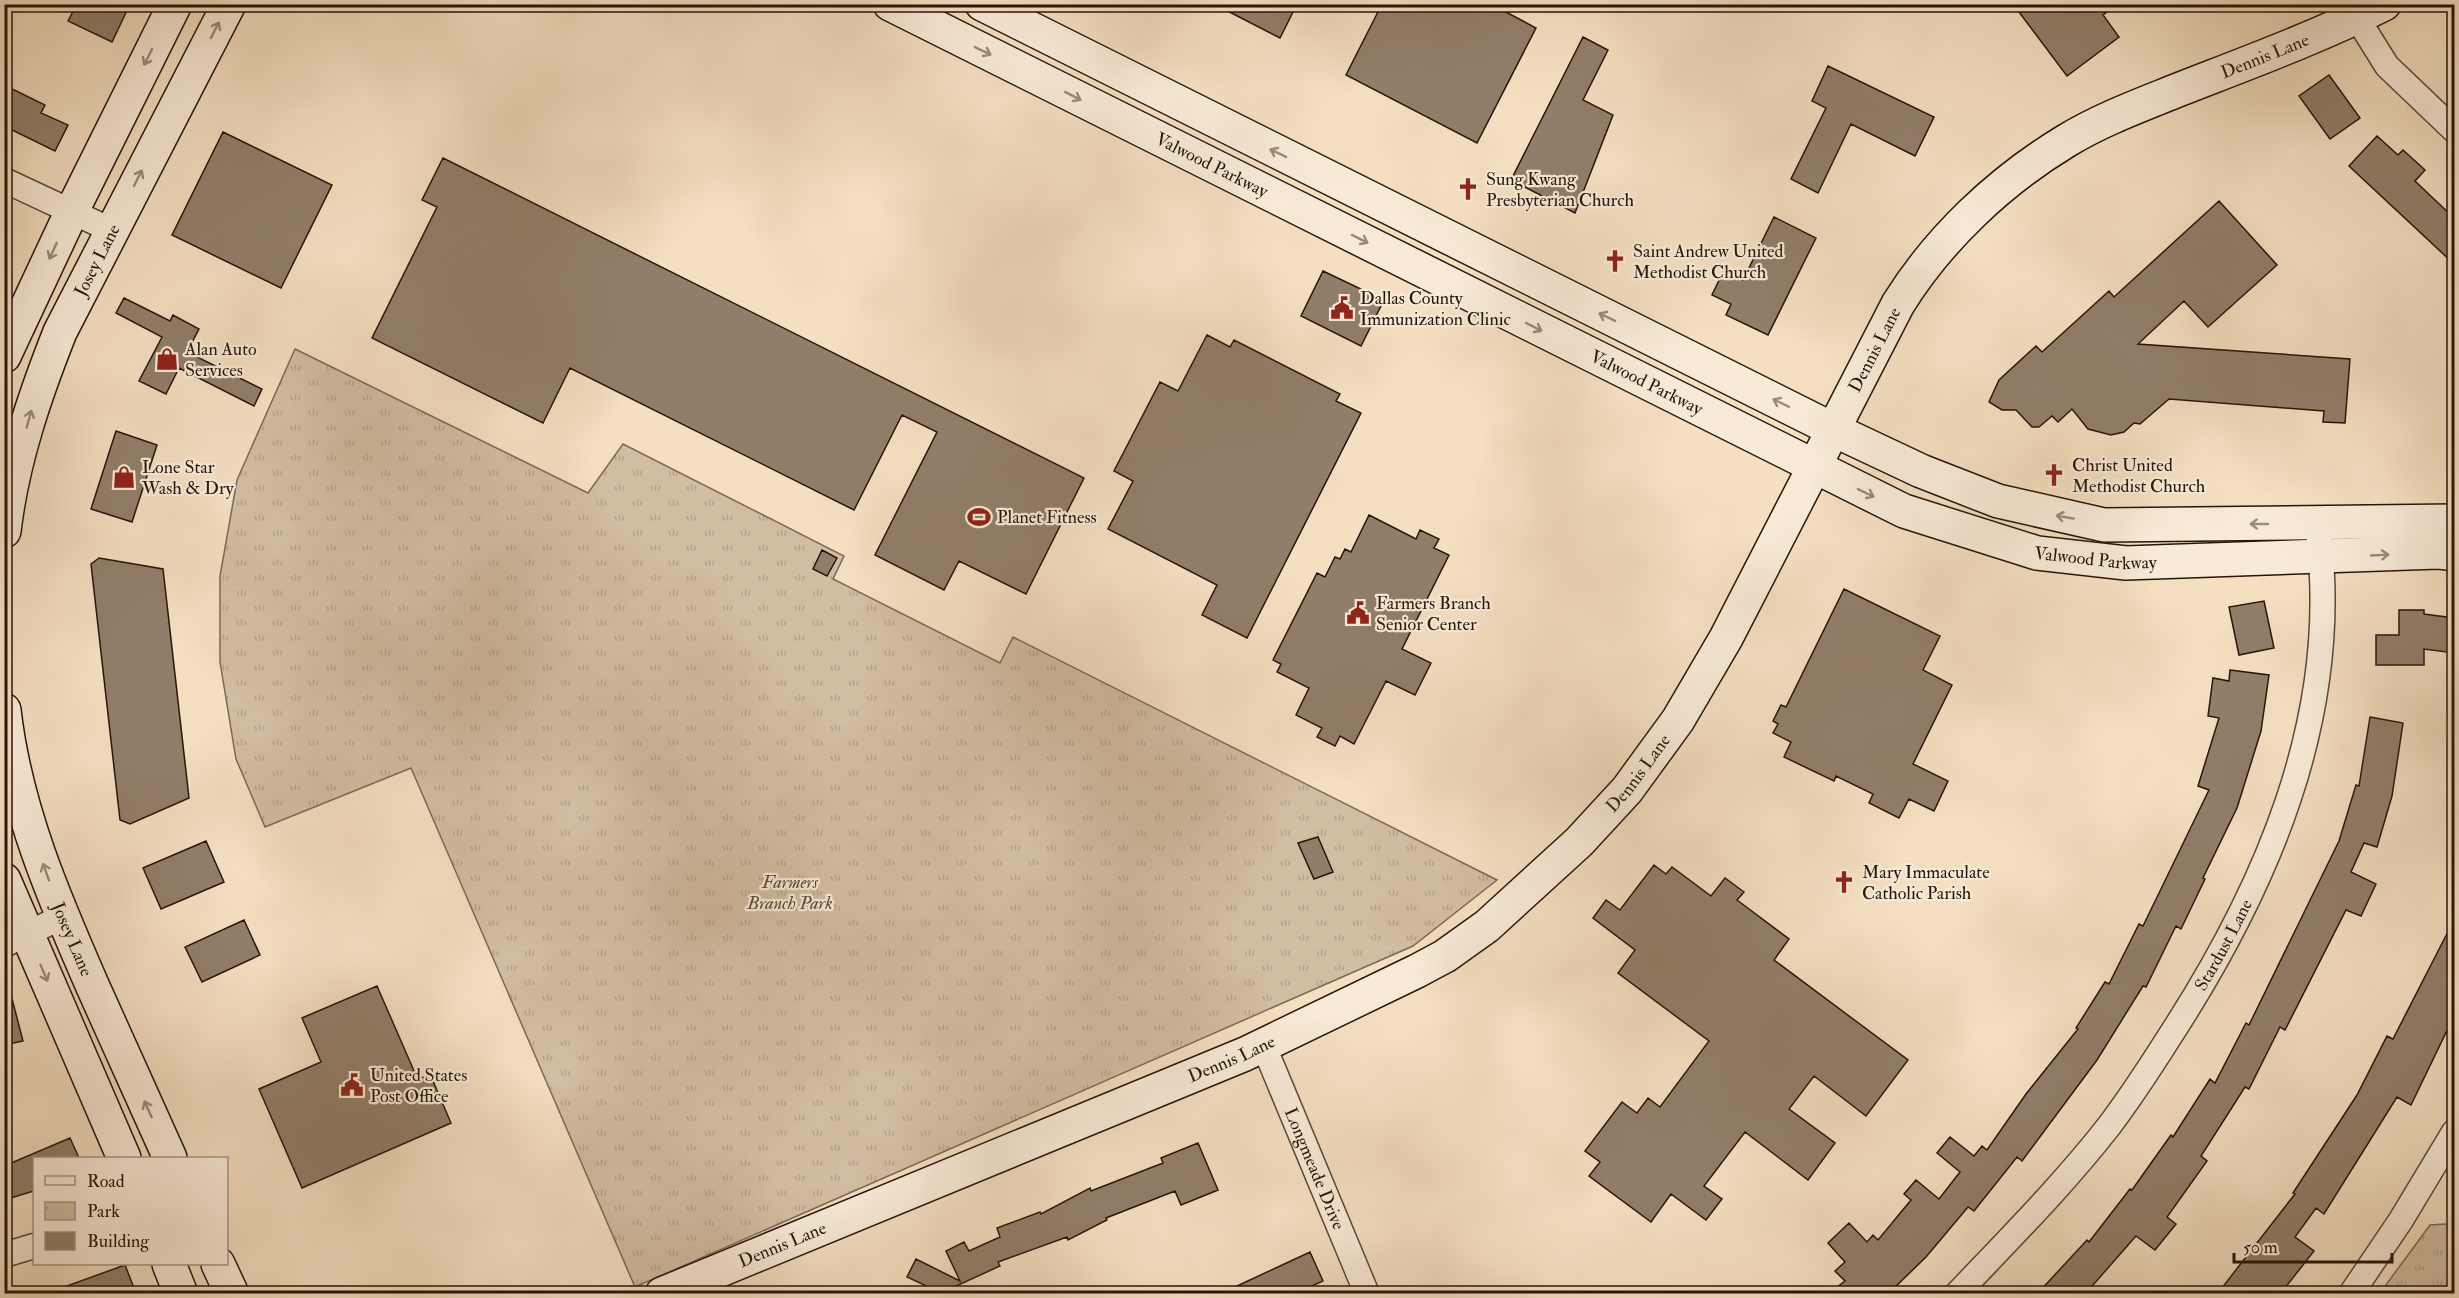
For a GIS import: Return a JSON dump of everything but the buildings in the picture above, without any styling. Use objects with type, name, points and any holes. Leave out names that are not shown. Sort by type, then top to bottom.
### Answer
[{"type":"main road","points":[[4,356],[71,213],[175,4]]},
{"type":"main road","name":"Josey Lane","points":[[4,531],[9,474],[60,332],[229,4]]},
{"type":"main road","name":"Valwood Parkway","points":[[890,4],[1904,511],[2037,553],[2126,563],[2321,558],[2438,552],[2454,554]]},
{"type":"main road","name":"Valwood Parkway","points":[[982,4],[1834,430],[1921,471],[1998,501],[2049,515],[2104,525],[2454,521]]},
{"type":"main road","name":"Dennis Lane","points":[[662,1293],[1263,1044],[1445,956],[1487,926],[1579,842],[1627,790],[1678,720],[1726,638],[1887,323],[1910,285],[1971,213],[2035,161],[2068,139],[2137,107],[2371,11]]},
{"type":"main road","points":[[1020,70],[1038,33]]},
{"type":"main road","points":[[1289,204],[1312,198],[1332,203],[1391,226],[1401,227],[1417,222]]},
{"type":"main road","name":"Josey Lane","points":[[4,710],[15,774],[29,828],[62,917],[170,1157]]},
{"type":"main road","points":[[4,880],[16,939],[124,1157]]},
{"type":"main road","points":[[170,1265],[181,1293]]},
{"type":"main road","points":[[220,1265],[232,1293]]},
{"type":"street","points":[[2371,11],[2387,66],[2454,130]]},
{"type":"street","points":[[4,180],[111,230]]},
{"type":"street","name":"Stardust Lane","points":[[1957,1293],[2064,1179],[2109,1125],[2208,977],[2264,868],[2290,798],[2311,723],[2320,663],[2321,558],[2317,524]]},
{"type":"street","points":[[16,939],[62,917]]},
{"type":"street","name":"Longmeade Drive","points":[[1263,1044],[1367,1293]]},
{"type":"street","points":[[2351,1293],[2401,1220],[2454,1132]]},
{"type":"street","points":[[4,1255],[33,1246]]},
{"type":"green space","name":"Farmers Branch Park","points":[[295,349],[588,493],[623,444],[844,556],[833,579],[1000,663],[1013,637],[1497,880],[1413,946],[635,1287],[411,768],[265,827],[236,759],[220,662],[220,576],[237,480]]},
{"type":"green space","points":[[2445,1224],[2454,1228],[2454,1293],[2380,1293],[2430,1225]]},
{"type":"place","name":"Sung Kwang Presbyterian Church","points":[[1468,189]]},
{"type":"place","name":"Saint Andrew United Methodist Church","points":[[1615,261]]},
{"type":"place","name":"Dallas County Immunization Clinic","points":[[1342,308]]},
{"type":"place","name":"Alan Auto Services","points":[[167,359]]},
{"type":"place","name":"Christ United Methodist Church","points":[[2054,475]]},
{"type":"place","name":"Lone Star Wash & Dry","points":[[124,477]]},
{"type":"place","name":"Planet Fitness","points":[[979,517]]},
{"type":"place","name":"Farmers Branch Senior Center","points":[[1358,613]]},
{"type":"place","name":"Mary Immaculate Catholic Parish","points":[[1844,882]]},
{"type":"place","name":"United States Post Office","points":[[352,1085]]}]
